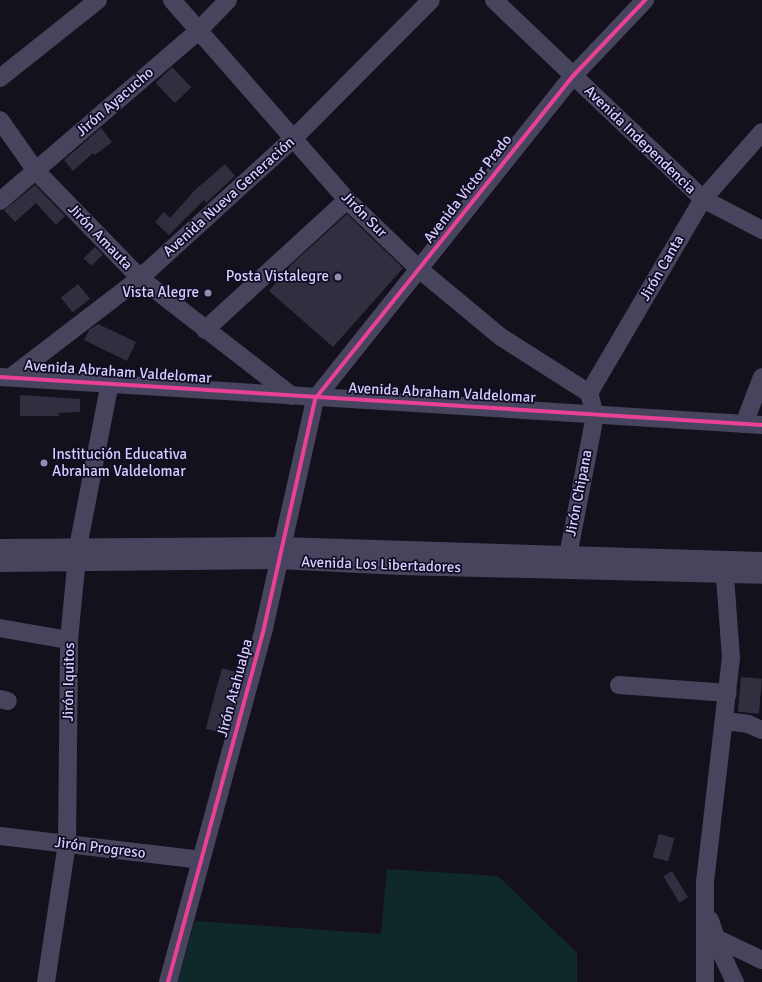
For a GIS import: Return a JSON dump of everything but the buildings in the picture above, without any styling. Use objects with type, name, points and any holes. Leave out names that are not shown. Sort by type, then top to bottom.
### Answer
[{"type":"street","points":[[0,78],[98,0]]},
{"type":"street","name":"Jirón Sur","points":[[172,0],[347,200],[419,269],[501,337],[589,393]]},
{"type":"street","name":"Jirón Ayacucho","points":[[0,201],[198,31],[228,0]]},
{"type":"street","name":"Avenida Nueva Generación","points":[[5,377],[140,278],[294,138],[431,0]]},
{"type":"street","name":"Avenida Independencia","points":[[494,0],[702,199],[762,230]]},
{"type":"street","name":"Avenida Víctor Prado","points":[[315,398],[573,76],[645,0]]},
{"type":"street","name":"Jirón Amauta","points":[[0,120],[36,171],[140,278],[205,330],[292,396]]},
{"type":"street","name":"Jirón Canta","points":[[589,393],[702,199],[762,132]]},
{"type":"street","points":[[205,330],[347,200]]},
{"type":"street","name":"Avenida Abraham Valdelomar","points":[[5,377],[315,398],[415,401],[595,415],[762,425]]},
{"type":"street","points":[[744,424],[762,377]]},
{"type":"street","name":"Jirón Iquitos","points":[[46,982],[67,843],[69,640],[77,554],[110,384]]},
{"type":"street","points":[[589,393],[595,415]]},
{"type":"street","name":"Jirón Atahualpa","points":[[168,982],[264,628],[315,398]]},
{"type":"street","name":"Jirón Chipana","points":[[566,563],[595,415]]},
{"type":"street","name":"Avenida Los Libertadores","points":[[0,548],[77,554],[280,553],[724,568],[762,575]]},
{"type":"street","name":"Avenida Los Libertadores","points":[[0,563],[77,554]]},
{"type":"street","name":"Avenida Los Libertadores","points":[[724,568],[762,561]]},
{"type":"street","points":[[705,982],[706,882],[731,658],[724,568]]},
{"type":"street","points":[[0,628],[69,640]]},
{"type":"street","points":[[619,685],[728,694]]},
{"type":"street","points":[[725,721],[748,724],[762,730]]},
{"type":"street","name":"Jirón Progreso","points":[[0,836],[200,860]]},
{"type":"street","points":[[705,904],[716,938],[735,982]]},
{"type":"street","points":[[716,938],[762,960]]},
{"type":"green space","points":[[387,869],[498,876],[577,953],[577,982],[177,982],[195,921],[381,934]]},
{"type":"cycle path","points":[[168,982],[264,628],[315,399],[573,76],[645,0]]},
{"type":"cycle path","points":[[0,377],[762,425]]},
{"type":"place","name":"Posta Vistalegre","points":[[338,277]]},
{"type":"place","name":"Vista Alegre","points":[[208,293]]},
{"type":"place","name":"Institución Educativa Abraham Valdelomar","points":[[44,463]]}]
